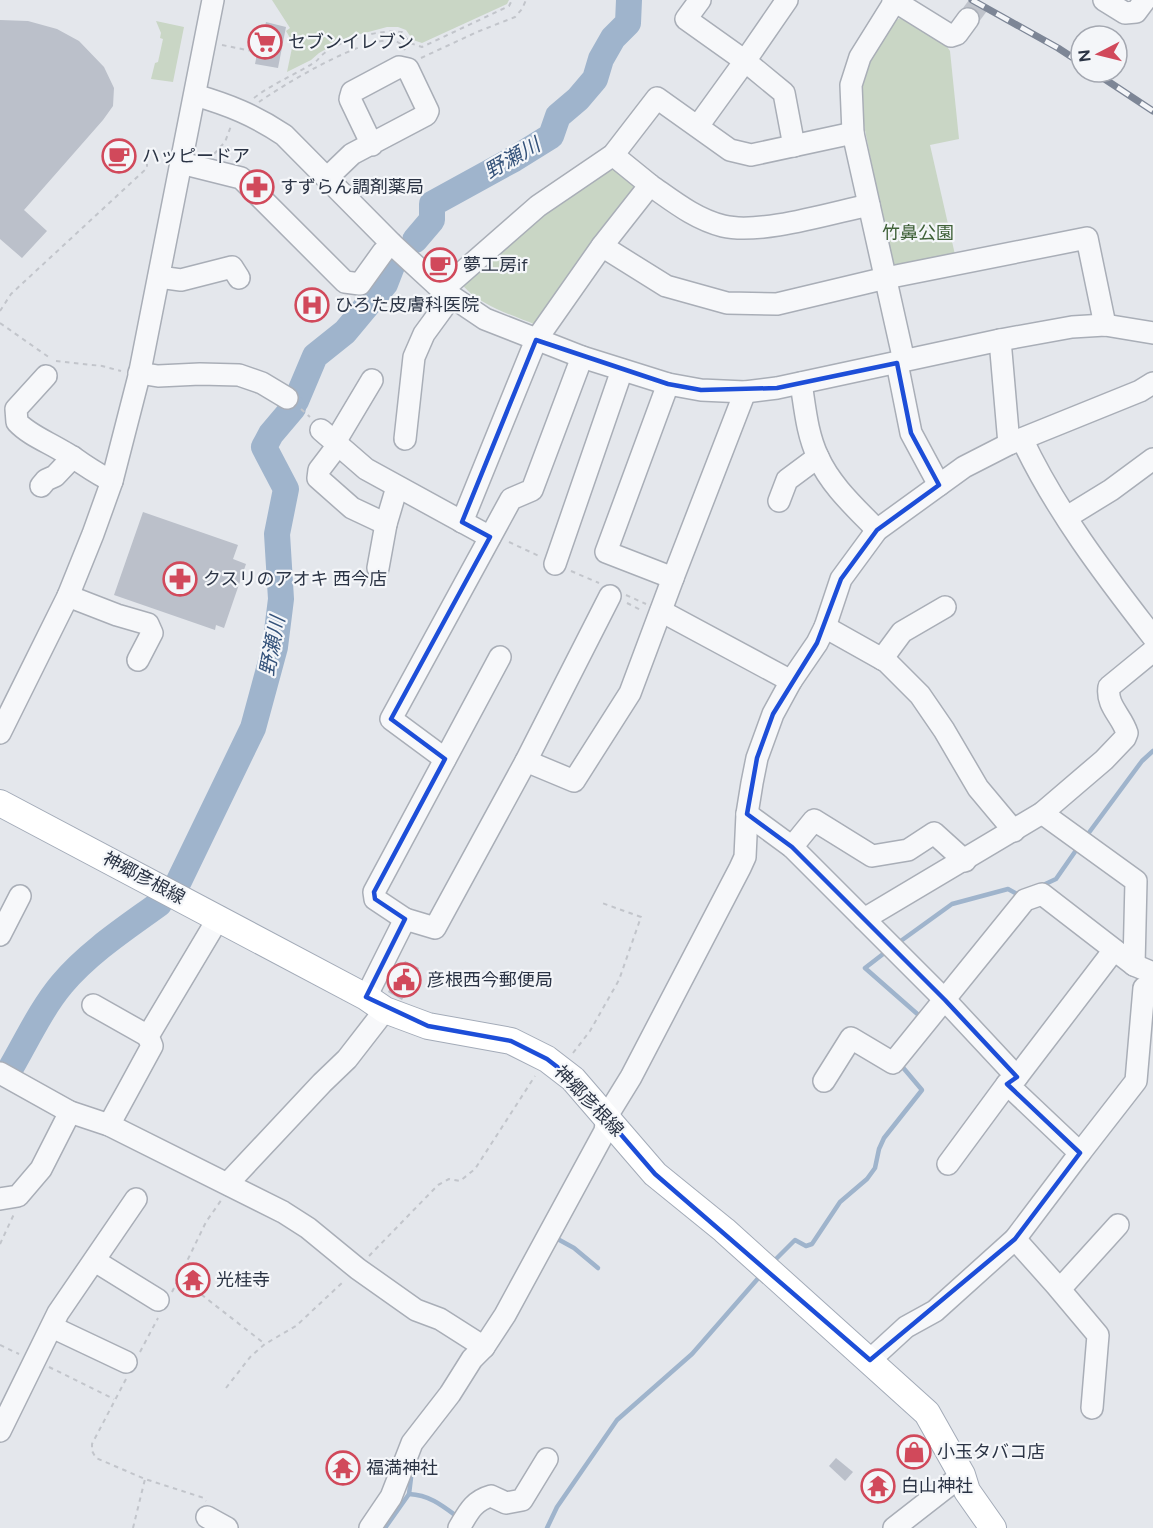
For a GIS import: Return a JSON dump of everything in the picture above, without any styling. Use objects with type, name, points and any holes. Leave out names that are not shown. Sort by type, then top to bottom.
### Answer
[{"type":"main road","name":"神郷彦根線","points":[[0,803],[219,917],[375,1003],[428,1026],[511,1041],[553,1064],[573,1079],[655,1174],[724,1230],[927,1413],[962,1475],[968,1491],[993,1528]]},
{"type":"street","points":[[0,733],[17,681],[32,652],[68,596],[112,481],[134,374],[159,277],[195,95],[213,46],[213,0]]},
{"type":"street","points":[[700,0],[686,19],[745,61],[784,93],[794,146]]},
{"type":"street","points":[[698,126],[787,0]]},
{"type":"street","points":[[1104,0],[1125,13],[1136,12],[1145,0]]},
{"type":"street","points":[[939,485],[911,433],[886,278],[853,133],[851,85],[860,57],[894,1],[951,36],[957,34],[968,19]]},
{"type":"street","points":[[195,95],[244,105],[284,135],[392,244],[447,293],[485,319],[582,357],[668,384],[701,390],[745,392],[801,383],[1000,340],[1072,327],[1105,325],[1153,333]]},
{"type":"street","points":[[405,439],[414,357],[447,293],[538,206],[613,155],[657,98],[730,150],[751,155],[853,133]]},
{"type":"street","points":[[327,178],[352,154],[372,144]]},
{"type":"street","points":[[613,155],[685,210],[723,226],[760,228],[869,205]]},
{"type":"street","points":[[181,163],[241,178],[345,282],[360,284],[383,252],[392,244]]},
{"type":"street","points":[[462,522],[536,340],[602,246],[650,185]]},
{"type":"street","points":[[602,246],[666,286],[727,303],[777,304],[886,278],[1087,238],[1105,325]]},
{"type":"street","points":[[159,277],[181,280],[232,267],[239,278]]},
{"type":"street","points":[[1000,340],[1015,441],[1103,573],[1153,637]]},
{"type":"street","points":[[445,759],[391,719],[511,499],[532,490],[582,357]]},
{"type":"street","points":[[555,564],[622,370]]},
{"type":"street","points":[[134,374],[239,375],[262,383],[287,398]]},
{"type":"street","points":[[46,376],[16,409],[16,422],[22,428],[112,481]]},
{"type":"street","points":[[372,381],[332,439],[318,478],[352,508],[386,524]]},
{"type":"street","points":[[801,383],[809,431],[818,457],[833,483],[877,530]]},
{"type":"street","points":[[371,1528],[391,1497],[412,1443],[450,1394],[472,1359],[484,1347],[510,1306],[605,1131],[606,1116],[631,1077],[740,868],[745,857],[747,814],[757,758],[765,735],[773,714],[791,681],[825,627],[841,579],[877,530],[964,467],[1015,441],[1140,391],[1153,383]]},
{"type":"street","points":[[668,384],[606,552],[673,578]]},
{"type":"street","points":[[526,761],[574,781],[630,693],[745,392]]},
{"type":"street","points":[[332,439],[366,469],[491,536]]},
{"type":"street","points":[[41,486],[46,480],[55,476],[73,457]]},
{"type":"street","points":[[779,501],[788,480],[818,457]]},
{"type":"street","points":[[1067,517],[1112,490],[1153,459]]},
{"type":"street","points":[[378,568],[386,524],[397,487]]},
{"type":"street","points":[[500,657],[374,892],[375,899],[405,919],[435,928],[526,761],[613,592]]},
{"type":"street","points":[[68,596],[148,624],[152,633],[138,660]]},
{"type":"street","points":[[882,659],[902,632],[945,607]]},
{"type":"street","points":[[660,616],[791,681]]},
{"type":"street","points":[[825,627],[888,662],[920,695],[944,730],[978,788],[1014,831]]},
{"type":"street","points":[[864,919],[1042,813],[1104,760],[1125,738],[1126,729],[1116,715],[1108,696],[1109,687],[1153,651]]},
{"type":"street","points":[[870,1360],[906,1327],[935,1311],[1015,1239],[1136,1081],[1144,975],[1136,881],[1042,813]]},
{"type":"street","points":[[747,814],[792,847],[945,1000],[1012,1081],[1080,1153]]},
{"type":"street","points":[[792,847],[814,820],[872,856],[908,850],[934,833],[964,861]]},
{"type":"street","points":[[824,1081],[851,1038],[893,1063],[1025,900],[1042,894],[1144,975]]},
{"type":"street","points":[[0,935],[20,896]]},
{"type":"street","points":[[148,1036],[219,917]]},
{"type":"street","points":[[230,1185],[231,1180],[322,1083],[348,1059],[375,1003],[405,919]]},
{"type":"street","points":[[948,1164],[1114,950]]},
{"type":"street","points":[[93,1005],[148,1036],[152,1046],[109,1125]]},
{"type":"street","points":[[0,1073],[70,1112],[109,1125],[283,1212],[416,1310],[440,1319],[484,1347]]},
{"type":"street","points":[[9,1198],[41,1169],[70,1112]]},
{"type":"street","points":[[0,1431],[58,1313],[136,1199]]},
{"type":"street","points":[[1060,1290],[1118,1225]]},
{"type":"street","points":[[1015,1239],[1098,1335],[1092,1408]]},
{"type":"street","points":[[95,1261],[163,1303]]},
{"type":"street","points":[[52,1327],[131,1364]]},
{"type":"street","points":[[462,1523],[474,1504],[482,1499],[490,1496],[506,1503],[522,1500],[547,1460]]},
{"type":"street","points":[[894,1528],[962,1475]]},
{"type":"street","points":[[207,1517],[227,1528]]},
{"type":"path","points":[[212,156],[225,142],[244,105],[280,80],[317,61],[322,55],[346,41],[389,30],[402,32],[410,43],[422,47],[509,6],[512,0]]},
{"type":"path","points":[[413,62],[515,17],[526,0]]},
{"type":"path","points":[[244,105],[351,50],[393,40],[401,44],[406,51]]},
{"type":"path","points":[[213,46],[257,52]]},
{"type":"path","points":[[0,312],[11,294],[147,168],[147,164]]},
{"type":"path","points":[[0,323],[57,362],[102,366],[134,374]]},
{"type":"path","points":[[287,398],[317,422],[332,439]]},
{"type":"path","points":[[491,536],[555,564],[660,616]]},
{"type":"path","points":[[613,592],[640,608],[660,616]]},
{"type":"path","points":[[226,1388],[251,1356],[265,1344],[296,1326],[358,1269],[438,1185],[449,1179],[460,1180],[475,1169],[553,1064],[590,1031],[619,980],[641,917],[602,903]]},
{"type":"path","points":[[207,1517],[204,1515],[206,1501],[204,1498],[145,1479],[96,1458],[92,1451],[92,1444],[163,1303],[180,1278],[206,1222],[230,1185]]},
{"type":"path","points":[[0,1244],[16,1209],[9,1198]]},
{"type":"path","points":[[180,1278],[265,1344]]},
{"type":"path","points":[[0,1345],[115,1400]]},
{"type":"path","points":[[133,1528],[145,1479]]},
{"type":"highlighted area","points":[[536,340],[668,384],[701,390],[777,388],[897,363],[911,433],[939,485],[877,530],[841,579],[817,643],[773,714],[757,758],[747,814],[792,847],[945,1000],[1017,1077],[1007,1084],[1080,1153],[1015,1239],[870,1360],[655,1174],[573,1079],[547,1059],[511,1041],[428,1026],[366,997],[405,919],[375,899],[374,892],[445,759],[391,719],[490,537],[462,522]]},
{"type":"green space","points":[[272,0],[509,0],[507,4],[422,43],[413,40],[406,30],[398,27],[387,27],[346,38],[287,72],[293,43],[286,31],[290,28]]},
{"type":"green space","name":"竹鼻公園","points":[[906,17],[945,44],[950,51],[959,139],[930,145],[956,259],[901,270],[891,261],[861,110],[863,84],[870,63],[895,21]]},
{"type":"green space","points":[[156,21],[184,27],[173,82],[151,79],[155,63],[158,62],[163,39],[160,38],[161,33]]},
{"type":"green space","points":[[608,167],[620,170],[635,181],[637,193],[536,325],[485,303],[475,297],[460,282],[548,205]]},
{"type":"building","points":[[0,20],[28,21],[57,29],[79,41],[104,67],[114,88],[113,106],[103,120],[24,210],[47,231],[22,258],[0,239]]},
{"type":"building","points":[[266,22],[286,27],[278,68],[255,64],[262,29],[264,30]]},
{"type":"building","name":"クスリのアオキ 西今店","points":[[143,512],[238,545],[233,559],[246,564],[224,628],[216,625],[215,630],[114,595]]},
{"type":"building","name":"彦根西今郵便局","points":[[405,961],[419,968],[402,1000],[388,992]]},
{"type":"building","points":[[836,1458],[853,1472],[845,1481],[829,1466]]},
{"type":"waterway","name":"野瀬川","points":[[415,240],[432,220],[432,204],[551,136],[558,116],[578,99],[595,79],[601,59],[613,38],[628,23],[629,0]]},
{"type":"waterway","name":"野瀬川","points":[[296,401],[315,356],[345,332],[385,284],[392,266]]},
{"type":"waterway","name":"野瀬川","points":[[179,881],[253,728],[275,647],[281,599],[277,534],[286,489],[264,447],[271,434],[293,408]]},
{"type":"waterway","points":[[1085,838],[1142,761],[1153,751]]},
{"type":"waterway","points":[[1041,886],[1056,879],[1079,846]]},
{"type":"waterway","points":[[898,943],[952,904],[1008,889],[1019,895]]},
{"type":"waterway","name":"野瀬川","points":[[9,1071],[40,1015],[62,984],[96,951],[159,904]]},
{"type":"waterway","points":[[887,951],[865,968],[923,1019]]},
{"type":"waterway","points":[[773,1262],[795,1240],[806,1246],[812,1244],[840,1202],[867,1179],[875,1168],[884,1138],[922,1090],[900,1064]]},
{"type":"waterway","points":[[554,1237],[574,1248],[598,1268]]},
{"type":"waterway","points":[[547,1528],[557,1507],[617,1420],[692,1354],[761,1275]]},
{"type":"waterway","points":[[385,1528],[409,1494],[412,1470]]},
{"type":"waterway","points":[[409,1494],[430,1499],[459,1518]]},
{"type":"tunnel","points":[[968,19],[982,0]]},
{"type":"railway","points":[[972,0],[1069,55]]},
{"type":"railway","points":[[1112,84],[1153,111]]},
{"type":"place","name":"セブンイレブン","points":[[265,42]]},
{"type":"place","name":"ハッピードア","points":[[119,156]]},
{"type":"place","name":"すずらん調剤薬局","points":[[257,187]]},
{"type":"place","name":"夢工房if","points":[[440,265]]},
{"type":"place","name":"ひろた皮膚科医院","points":[[312,305]]},
{"type":"place","name":"クスリのアオキ 西今店","points":[[180,579]]},
{"type":"place","name":"彦根西今郵便局","points":[[404,980]]},
{"type":"place","name":"光桂寺","points":[[193,1280]]},
{"type":"place","name":"小玉タバコ店","points":[[914,1452]]},
{"type":"place","name":"福満神社","points":[[343,1468]]},
{"type":"place","name":"白山神社","points":[[878,1486]]}]
